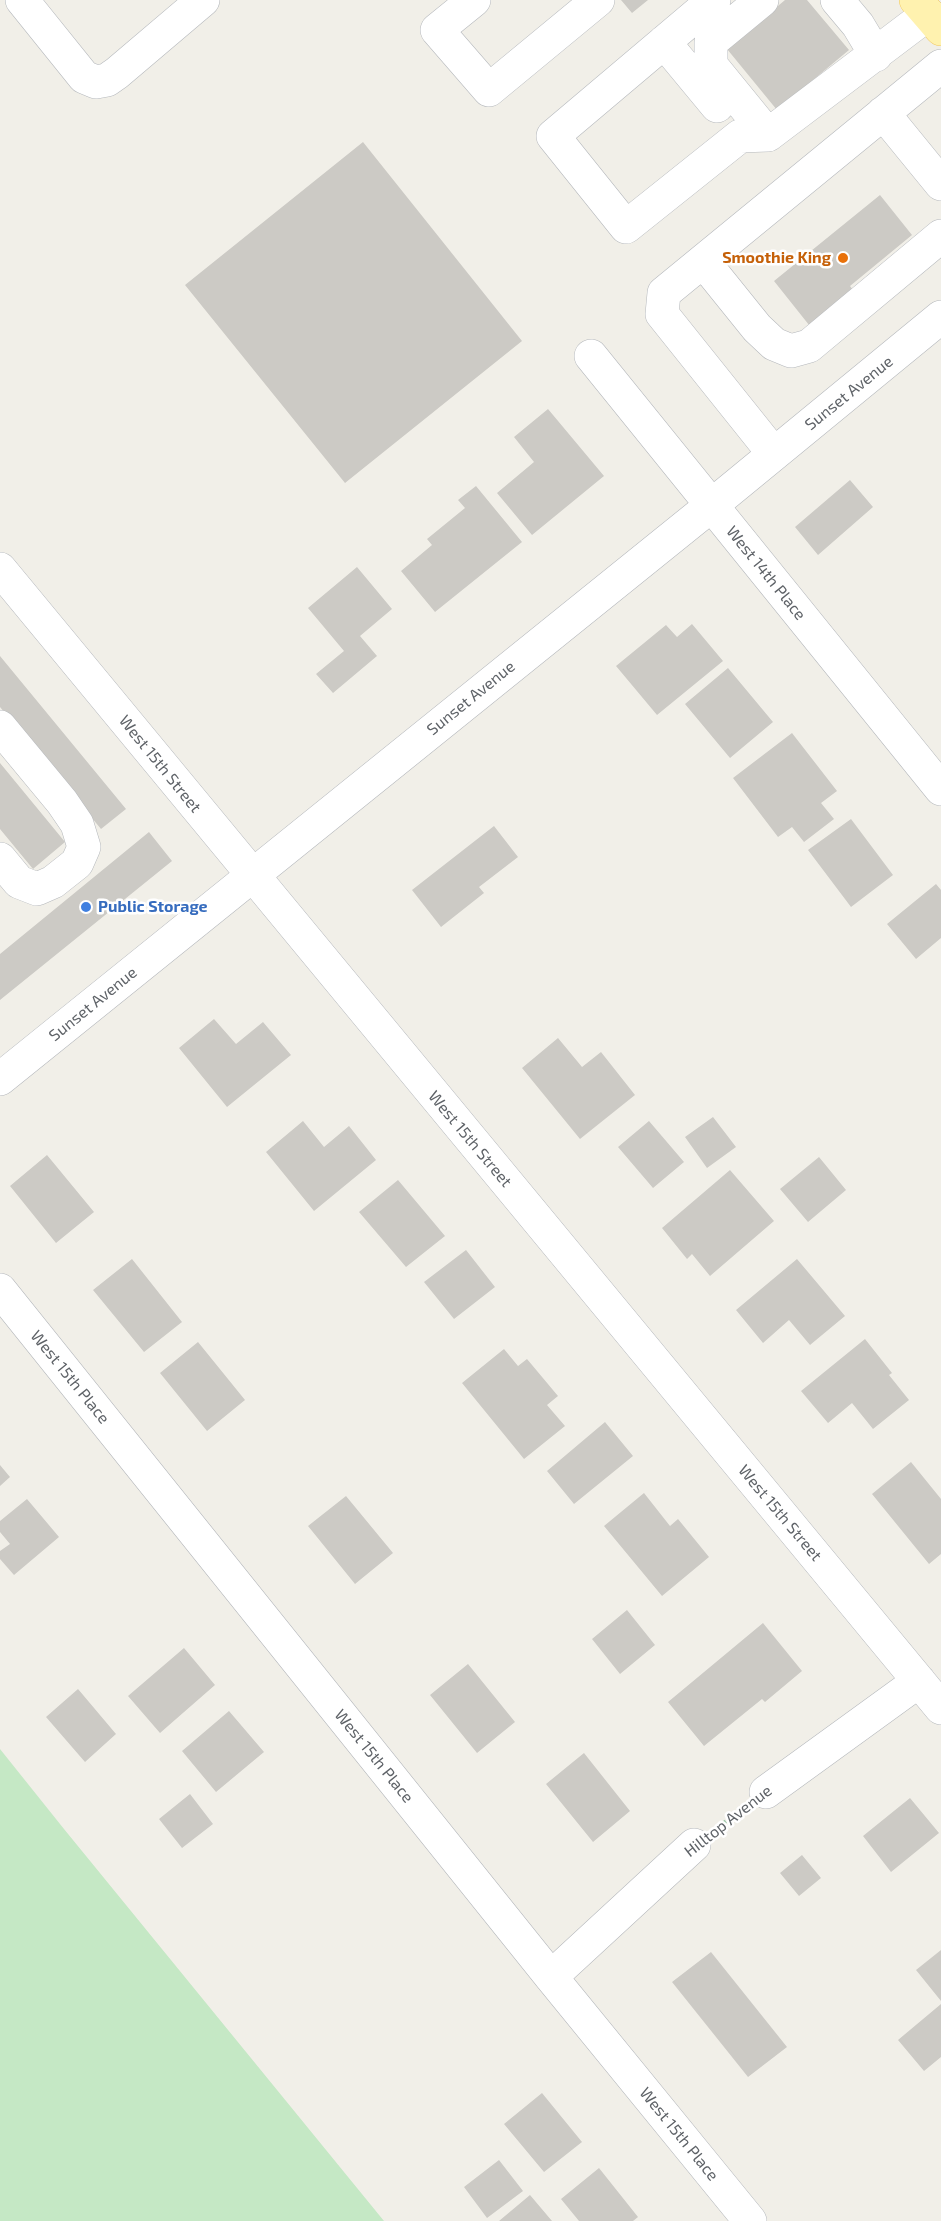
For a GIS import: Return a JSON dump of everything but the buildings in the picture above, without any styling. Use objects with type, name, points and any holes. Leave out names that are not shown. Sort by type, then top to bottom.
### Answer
[{"type":"street","points":[[22,0],[84,76],[96,82],[107,80],[117,73],[203,0]]},
{"type":"street","points":[[474,0],[437,30],[489,90],[598,0]]},
{"type":"street","points":[[714,0],[553,136],[626,228],[754,136],[876,55],[928,14]]},
{"type":"street","points":[[754,136],[711,65],[711,42],[762,0]]},
{"type":"street","points":[[837,0],[858,25],[876,55]]},
{"type":"street","points":[[664,42],[754,136]]},
{"type":"street","points":[[774,454],[662,314],[664,293],[941,66]]},
{"type":"street","points":[[883,113],[941,184]]},
{"type":"street","points":[[703,261],[757,328],[774,344],[791,351],[809,346],[941,236]]},
{"type":"street","name":"Sunset Avenue","points":[[0,1079],[712,505],[941,317]]},
{"type":"street","name":"West 14th Place","points":[[591,356],[941,789]]},
{"type":"street","name":"West 15th Street","points":[[0,569],[941,1708]]},
{"type":"street","points":[[0,727],[62,802],[77,824],[84,847],[76,863],[53,882],[36,889],[19,882],[0,859]]},
{"type":"street","name":"West 15th Place","points":[[0,1290],[551,1977],[750,2221]]},
{"type":"street","name":"Hilltop Avenue","points":[[766,1792],[919,1681]]},
{"type":"street","name":"Hilltop Avenue","points":[[551,1977],[694,1845]]},
{"type":"path","name":"Hilltop Avenue","points":[[694,1845],[766,1792]]},
{"type":"green space","points":[[0,1749],[64,1829],[384,2221],[0,2221]]},
{"type":"place","name":"Smoothie King","points":[[843,258]]},
{"type":"place","name":"Public Storage","points":[[86,907]]}]
